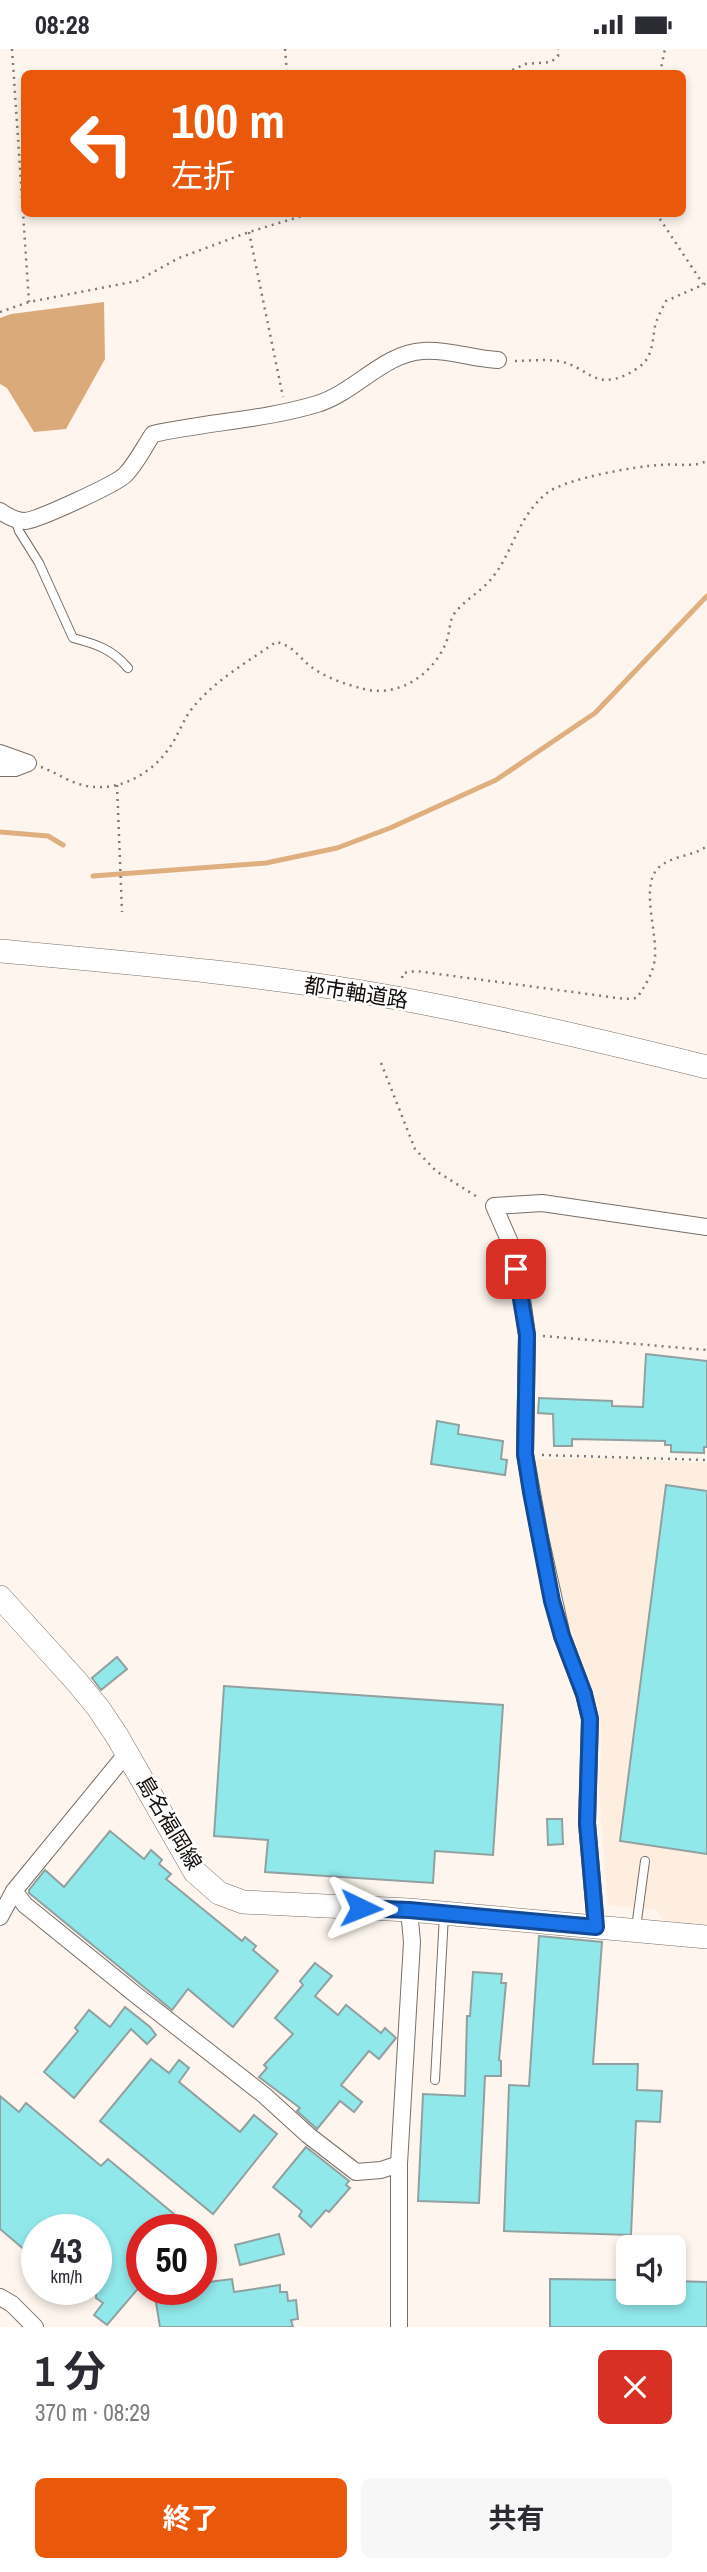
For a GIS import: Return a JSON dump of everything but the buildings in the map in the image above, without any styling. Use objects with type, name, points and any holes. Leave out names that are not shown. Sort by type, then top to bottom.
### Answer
[{"type":"main road","name":"都市軸道路","points":[[0,951],[237,974],[389,997],[568,1033],[707,1067]]},
{"type":"main road","name":"島名福岡線","points":[[0,1597],[78,1682],[99,1709],[195,1872],[219,1893],[243,1902],[409,1910],[707,1937]]},
{"type":"street","points":[[7,515],[26,521],[111,485],[125,475],[153,434],[320,403],[398,359],[420,351],[439,351],[498,361]]},
{"type":"street","points":[[0,753],[28,763]]},
{"type":"street","points":[[0,768],[15,768],[28,763]]},
{"type":"street","points":[[596,1927],[587,1811],[590,1719],[552,1601],[525,1454],[527,1335],[512,1247],[494,1206],[542,1203],[707,1227]]},
{"type":"street","points":[[0,1917],[14,1891],[127,1753]]},
{"type":"street","points":[[14,1891],[26,1905],[65,1938],[264,2095],[308,2135],[356,2172],[400,2164]]},
{"type":"street","points":[[399,2327],[400,2164],[412,1942],[409,1910]]},
{"type":"street","points":[[0,2297],[12,2304],[35,2327]]},
{"type":"lane","points":[[7,515],[39,563],[73,638],[102,646],[117,655],[128,668]]},
{"type":"lane","points":[[636,1930],[645,1861]]},
{"type":"lane","points":[[435,2080],[444,1913]]},
{"type":"path","points":[[12,49],[21,183]]},
{"type":"path","points":[[285,49],[287,70]]},
{"type":"path","points":[[513,70],[526,64],[551,62],[558,57],[558,49]]},
{"type":"path","points":[[661,70],[665,49]]},
{"type":"path","points":[[23,217],[29,302]]},
{"type":"path","points":[[0,312],[29,302],[137,281],[179,258],[294,217]]},
{"type":"path","points":[[498,361],[559,361],[600,381],[618,379],[647,361],[654,342],[656,325],[666,301],[705,283],[659,217]]},
{"type":"path","points":[[249,232],[286,411]]},
{"type":"path","points":[[28,763],[98,789],[117,786],[149,771],[170,748],[194,706],[217,684],[276,642],[288,644],[312,668],[365,690],[383,690],[415,682],[438,661],[449,638],[451,618],[462,604],[494,576],[522,521],[548,492],[628,468],[661,464],[698,465],[707,461]]},
{"type":"path","points":[[117,786],[122,912]]},
{"type":"path","points":[[399,985],[403,973],[416,971],[625,999],[636,998],[646,984],[654,963],[655,936],[649,888],[655,871],[669,859],[707,846]]},
{"type":"path","points":[[381,1063],[415,1149],[436,1171],[494,1206]]},
{"type":"path","points":[[527,1335],[707,1350]]},
{"type":"path","points":[[525,1454],[707,1460]]},
{"type":"shaded area","points":[[104,302],[105,359],[66,429],[34,432],[7,388],[0,384],[0,318],[11,314]]},
{"type":"shaded area","points":[[611,1458],[707,1463],[707,1925],[664,1922],[657,1910],[608,1905],[599,1790],[600,1718],[595,1695],[564,1611],[533,1459]]},
{"type":"waterway","points":[[93,876],[266,863],[337,848],[390,828],[496,780],[595,713],[707,596]]},
{"type":"waterway","points":[[0,832],[48,836],[63,845]]},
{"type":"route","points":[[361,1908],[596,1927],[587,1823],[590,1719],[552,1601],[531,1492],[525,1454],[527,1335],[516,1269]]}]
